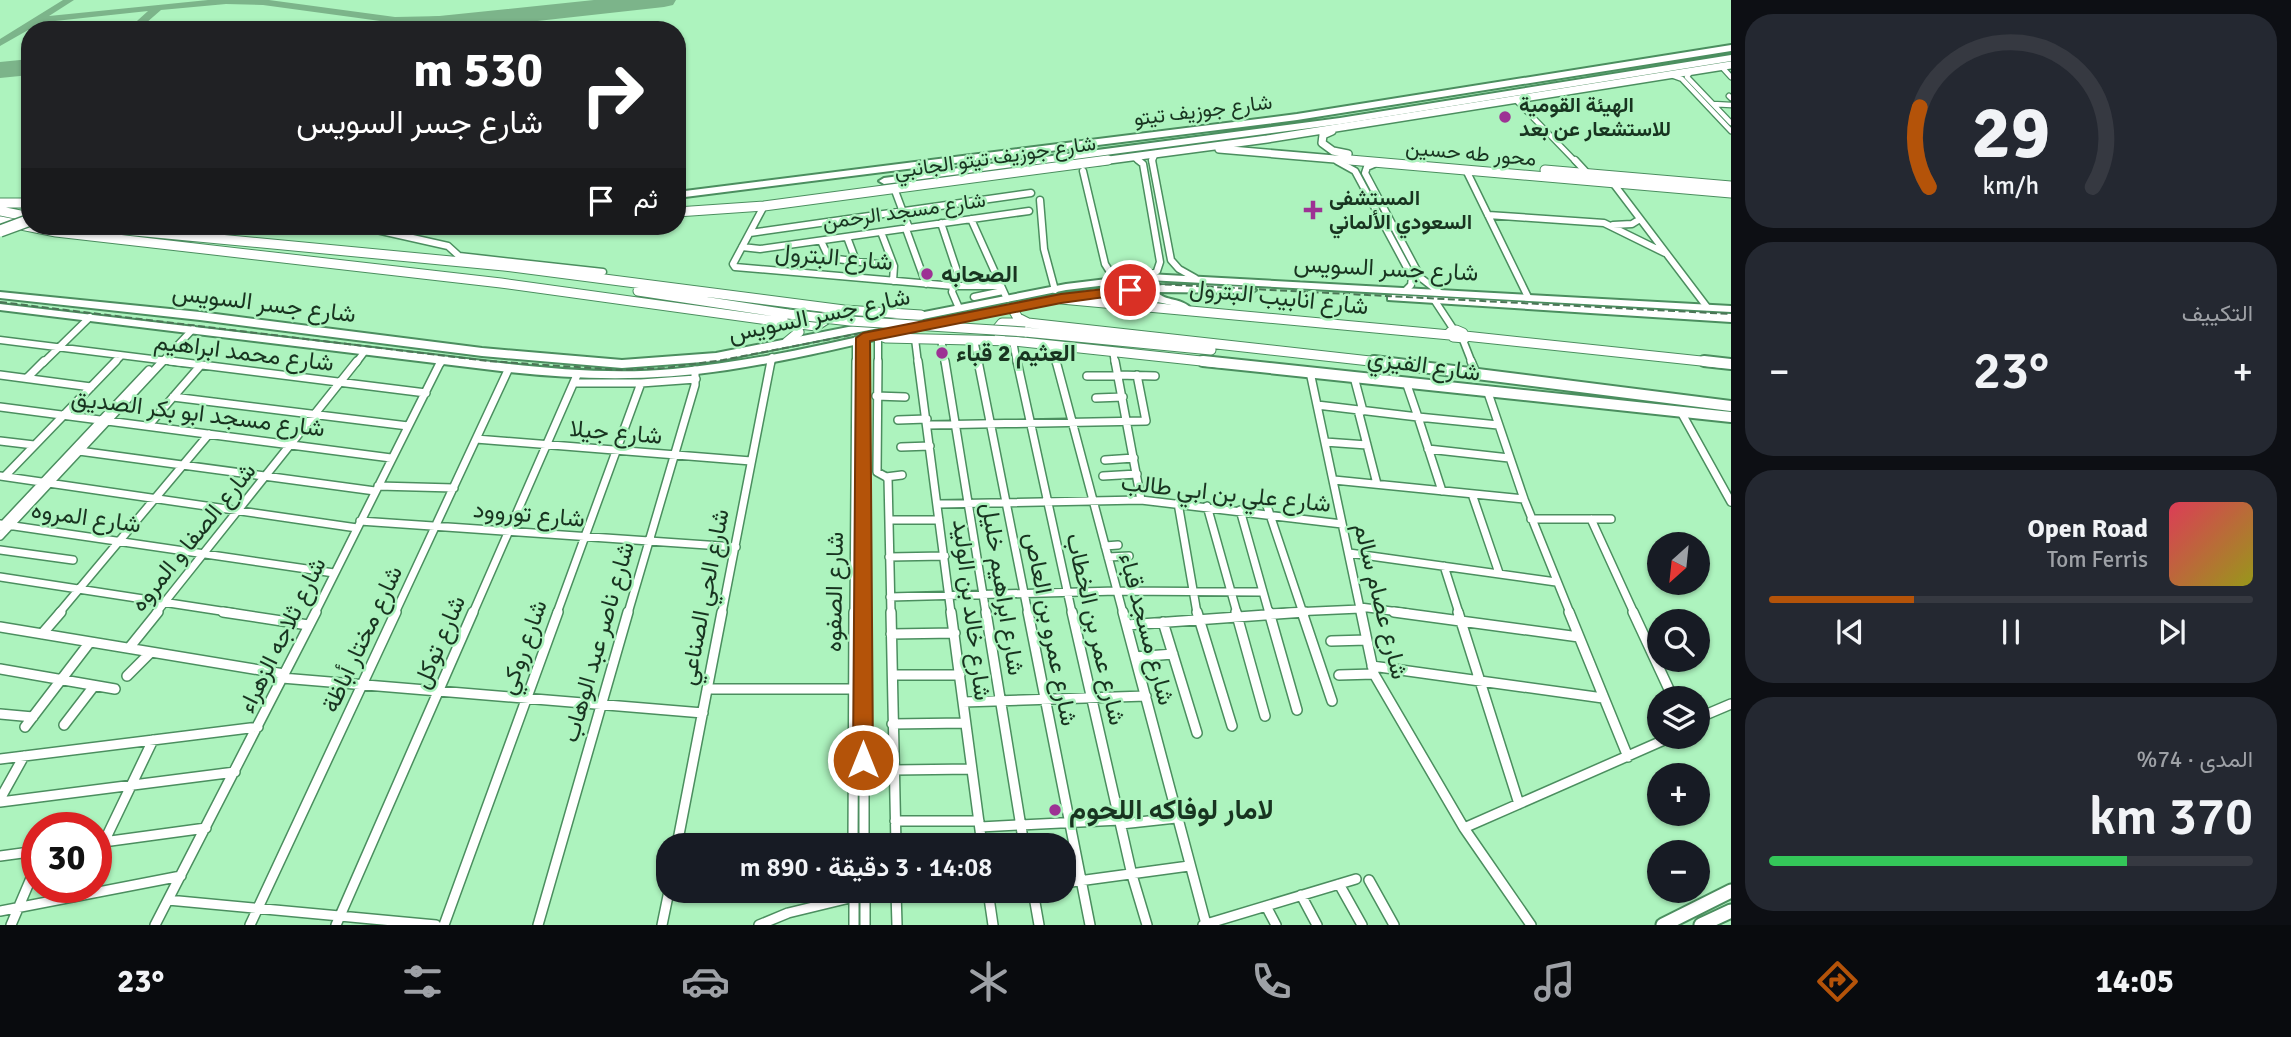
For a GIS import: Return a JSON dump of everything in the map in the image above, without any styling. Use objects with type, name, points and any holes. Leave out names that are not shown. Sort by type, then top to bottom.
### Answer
[{"type":"highway","name":"شارع جوزيف تيتو","points":[[686,194],[1297,117],[1731,48]]},
{"type":"highway","name":"شارع جوزيف تيتو","points":[[686,204],[1374,116],[1731,58]]},
{"type":"highway","points":[[1357,126],[1374,116]]},
{"type":"highway","points":[[0,229],[21,221]]},
{"type":"main road","name":"شارع جوزيف تيتو الجانبي","points":[[686,211],[764,206],[1335,130],[1731,65]]},
{"type":"main road","points":[[1335,130],[1323,135],[1321,140],[1329,148],[1344,153]]},
{"type":"main road","name":"محور طه حسين","points":[[1279,154],[1266,147],[1271,145],[1731,186]]},
{"type":"main road","name":"محور طه حسين","points":[[1209,147],[1731,193]]},
{"type":"main road","points":[[1670,181],[1677,189]]},
{"type":"main road","points":[[0,203],[21,203]]},
{"type":"main road","points":[[0,211],[21,216]]},
{"type":"main road","points":[[0,221],[21,225]]},
{"type":"main road","points":[[82,235],[501,283],[569,285],[850,326],[1022,333],[1419,367],[1731,409]]},
{"type":"main road","points":[[210,235],[499,264],[823,307],[921,315]]},
{"type":"main road","points":[[499,264],[558,279],[787,318],[809,326],[821,324],[828,317],[823,307]]},
{"type":"main road","name":"شارع جسر السويس","points":[[0,307],[476,364],[575,379],[648,374],[696,375],[733,359],[787,342],[959,308],[1005,296],[1058,294],[1195,278],[1409,286],[1437,296],[1673,310],[1689,306],[1731,309]]},
{"type":"main road","name":"شارع جسر السويس","points":[[1058,294],[1115,280],[1204,288],[1528,297],[1731,318]]},
{"type":"main road","points":[[1148,283],[1157,299],[1179,303],[1187,309]]},
{"type":"main road","name":"شارع انابيب البترول","points":[[1058,294],[1187,309],[1452,332]]},
{"type":"main road","name":"شارع جسر السويس","points":[[0,295],[241,321],[482,352],[622,364],[772,357],[878,335],[1005,296]]},
{"type":"main road","points":[[1005,296],[1022,333]]},
{"type":"main road","points":[[1689,306],[1689,311],[1698,316]]},
{"type":"main road","points":[[787,318],[799,332],[787,342]]},
{"type":"main road","points":[[229,334],[241,326],[241,321]]},
{"type":"main road","points":[[244,336],[246,327],[255,323]]},
{"type":"main road","points":[[1452,332],[1464,338],[1731,364]]},
{"type":"main road","points":[[878,335],[974,340],[1022,333],[1326,367],[1431,384]]},
{"type":"main road","name":"شارع الفيزي","points":[[1022,333],[1051,344],[1487,390]]},
{"type":"main road","points":[[476,364],[484,358],[482,352]]},
{"type":"main road","points":[[502,354],[496,362],[503,368]]},
{"type":"main road","points":[[1487,390],[1731,417]]},
{"type":"main road","points":[[1694,413],[1704,409],[1731,409]]},
{"type":"main road","points":[[1663,925],[1731,891]]},
{"type":"main road","points":[[1701,925],[1731,911]]},
{"type":"street","points":[[1721,66],[1731,77]]},
{"type":"street","points":[[1690,72],[1687,77],[1731,131]]},
{"type":"street","points":[[1671,75],[1682,79],[1731,123]]},
{"type":"street","points":[[1515,99],[1587,173]]},
{"type":"street","points":[[1713,107],[1731,105]]},
{"type":"street","points":[[1156,153],[1151,159],[1173,264],[1195,278]]},
{"type":"street","points":[[1132,156],[1143,164],[1152,165]]},
{"type":"street","points":[[1330,158],[1355,171],[1409,286],[1426,283]]},
{"type":"street","points":[[1380,163],[1368,166],[1365,173],[1426,283],[1437,296],[1452,332]]},
{"type":"street","points":[[1143,164],[1160,264],[1148,283]]},
{"type":"street","points":[[1466,170],[1528,297]]},
{"type":"street","points":[[1083,171],[1105,264],[1115,280]]},
{"type":"street","points":[[1613,183],[1707,307]]},
{"type":"street","points":[[894,188],[926,284]]},
{"type":"street","points":[[750,233],[1031,193]]},
{"type":"street","points":[[1040,200],[1044,248],[1058,294]]},
{"type":"street","name":"شارع البترول","points":[[764,206],[733,264],[736,267],[954,286],[1005,296]]},
{"type":"street","name":"شارع مسجد الرحمن","points":[[743,247],[761,248],[1029,211]]},
{"type":"street","points":[[1488,215],[1609,225],[1626,225],[1640,219]]},
{"type":"street","points":[[971,219],[1005,296],[974,297]]},
{"type":"street","points":[[942,223],[957,271],[953,295],[959,308]]},
{"type":"street","points":[[1609,225],[1665,253]]},
{"type":"street","points":[[881,232],[894,266],[893,281]]},
{"type":"street","points":[[399,235],[448,246],[459,256],[499,264],[603,272]]},
{"type":"street","points":[[847,237],[856,261]]},
{"type":"street","points":[[821,240],[829,258],[894,266]]},
{"type":"street","points":[[1160,264],[1166,267],[1173,264]]},
{"type":"street","points":[[27,378],[90,317]]},
{"type":"street","points":[[47,482],[191,329]]},
{"type":"street","name":"شارع عمر بن الخطاب","points":[[1022,333],[1029,423],[1132,874],[1147,925]]},
{"type":"street","points":[[878,335],[877,472],[886,477],[902,475]]},
{"type":"street","name":"شارع خالد بن الوليد","points":[[915,338],[981,833]]},
{"type":"street","points":[[1464,338],[1477,375]]},
{"type":"street","name":"شارع الصفوه","points":[[860,339],[859,689],[864,833]]},
{"type":"street","name":"شارع ابراهيم خليل","points":[[941,339],[1022,833]]},
{"type":"street","name":"شارع محمد ابراهيم","points":[[0,340],[426,393]]},
{"type":"street","name":"شارع عمرو بن العاص","points":[[974,340],[1090,925]]},
{"type":"street","name":"شارع مسجد قباء","points":[[1051,344],[1146,696],[1204,925]]},
{"type":"street","name":"شارع الصفا و المروه","points":[[129,648],[365,351]]},
{"type":"street","points":[[1113,351],[1141,500]]},
{"type":"street","points":[[2,476],[121,356]]},
{"type":"street","name":"شارع الحي الصناعي","points":[[679,833],[772,357]]},
{"type":"street","name":"شارع ثلاجه الزهراء","points":[[155,925],[258,727],[442,360]]},
{"type":"street","points":[[148,426],[200,366]]},
{"type":"street","name":"شارع مختار أباظة","points":[[250,925],[454,488],[503,368]]},
{"type":"street","name":"شارع عصام سالم","points":[[1310,372],[1373,670],[1464,828],[1531,925]]},
{"type":"street","points":[[0,375],[92,387]]},
{"type":"street","points":[[575,379],[641,383],[696,375]]},
{"type":"street","name":"شارع ناصر عبد الوهاب","points":[[538,925],[647,542],[675,456],[696,375]]},
{"type":"street","points":[[898,420],[955,424],[1147,420],[1137,375]]},
{"type":"street","points":[[1087,376],[1155,376]]},
{"type":"street","points":[[1354,377],[1377,484]]},
{"type":"street","name":"شارع توكل","points":[[338,920],[575,379]]},
{"type":"street","points":[[1406,382],[1442,491]]},
{"type":"street","name":"شارع روكي","points":[[444,925],[641,383]]},
{"type":"street","name":"شارع الفيزي","points":[[1487,390],[1531,519],[1628,757]]},
{"type":"street","points":[[173,397],[408,426]]},
{"type":"street","points":[[876,397],[905,397]]},
{"type":"street","points":[[1096,398],[1123,397]]},
{"type":"street","points":[[1317,405],[1498,425]]},
{"type":"street","name":"شارع مسجد ابو بكر الصديق","points":[[0,407],[391,458]]},
{"type":"street","points":[[1681,411],[1731,502]]},
{"type":"street","points":[[0,536],[3,526],[79,452],[105,420]]},
{"type":"street","points":[[42,634],[209,434]]},
{"type":"street","name":"شارع جيلا","points":[[476,439],[751,461]]},
{"type":"street","points":[[0,441],[34,445]]},
{"type":"street","points":[[1325,442],[1367,445]]},
{"type":"street","points":[[901,447],[930,446]]},
{"type":"street","points":[[1429,449],[1509,458]]},
{"type":"street","points":[[79,452],[265,477],[377,488],[454,488]]},
{"type":"street","points":[[1105,460],[1134,458]]},
{"type":"street","points":[[1103,476],[1137,474]]},
{"type":"street","points":[[2,476],[358,525]]},
{"type":"street","points":[[886,477],[896,833]]},
{"type":"street","points":[[1334,480],[1524,499]]},
{"type":"street","points":[[1472,494],[1499,573]]},
{"type":"street","name":"شارع علي بن ابي طالب","points":[[937,504],[1141,500],[1240,510],[1268,510],[1342,524]]},
{"type":"street","points":[[1178,503],[1198,618],[1232,726]]},
{"type":"street","points":[[1207,506],[1265,716]]},
{"type":"street","points":[[1240,510],[1297,710]]},
{"type":"street","points":[[1268,510],[1332,701]]},
{"type":"street","points":[[1531,519],[1611,519]]},
{"type":"street","points":[[1591,519],[1668,686]]},
{"type":"street","points":[[889,520],[939,520]]},
{"type":"street","name":"شارع توروود","points":[[358,525],[436,525],[584,538],[736,547]]},
{"type":"street","name":"شارع المروه","points":[[3,526],[334,573]]},
{"type":"street","points":[[1105,546],[1118,545]]},
{"type":"street","points":[[0,550],[73,560]]},
{"type":"street","points":[[1349,553],[1556,582]]},
{"type":"street","points":[[889,557],[945,556]]},
{"type":"street","points":[[1108,557],[1129,556]]},
{"type":"street","points":[[1444,566],[1519,804]]},
{"type":"street","points":[[0,577],[308,625]]},
{"type":"street","points":[[890,597],[1117,591],[1263,592]]},
{"type":"street","points":[[1127,625],[1360,608],[1579,637]]},
{"type":"street","points":[[1163,622],[1197,733]]},
{"type":"street","points":[[0,627],[283,676],[703,713]]},
{"type":"street","points":[[891,634],[955,633]]},
{"type":"street","points":[[1331,641],[1367,640]]},
{"type":"street","points":[[25,727],[90,642]]},
{"type":"street","points":[[127,676],[151,652]]},
{"type":"street","points":[[1135,657],[1172,654]]},
{"type":"street","points":[[0,669],[114,689]]},
{"type":"street","points":[[1339,674],[1373,670],[1603,698]]},
{"type":"street","points":[[893,675],[960,675]]},
{"type":"street","points":[[64,725],[94,686]]},
{"type":"street","points":[[708,690],[859,689]]},
{"type":"street","name":"شارع الصفوه","points":[[853,833],[859,689]]},
{"type":"street","points":[[963,702],[1146,696]]},
{"type":"street","points":[[1710,713],[1731,704]]},
{"type":"street","points":[[0,714],[33,717]]},
{"type":"street","points":[[892,724],[965,723]]},
{"type":"street","points":[[0,759],[258,727]]},
{"type":"street","points":[[112,821],[153,740]]},
{"type":"street","points":[[1464,828],[1647,748]]},
{"type":"street","points":[[0,800],[24,756]]},
{"type":"street","points":[[894,770],[972,769]]},
{"type":"street","points":[[0,800],[235,772]]},
{"type":"street","points":[[895,821],[1021,825],[1176,818]]},
{"type":"street","points":[[112,840],[206,828]]},
{"type":"street","points":[[0,856],[21,853]]},
{"type":"street","points":[[1076,882],[1189,866]]},
{"type":"street","points":[[0,911],[181,876]]},
{"type":"street","points":[[1204,925],[1228,921],[1266,906],[1356,879]]},
{"type":"street","points":[[1368,880],[1394,925]]},
{"type":"street","points":[[1339,884],[1362,925]]},
{"type":"street","points":[[1301,895],[1317,925]]},
{"type":"street","points":[[168,900],[258,908],[338,920],[436,925]]},
{"type":"street","points":[[11,925],[21,903]]},
{"type":"street","points":[[662,925],[666,903]]},
{"type":"street","points":[[759,925],[823,903]]},
{"type":"street","points":[[854,903],[855,925]]},
{"type":"street","points":[[865,903],[865,925]]},
{"type":"street","points":[[896,903],[897,925]]},
{"type":"street","points":[[990,903],[993,925]]},
{"type":"street","points":[[1035,903],[1039,925]]},
{"type":"street","points":[[1266,906],[1276,925]]},
{"type":"taxiway","points":[[35,21],[69,0]]},
{"type":"taxiway","points":[[44,21],[236,0]]},
{"type":"taxiway","points":[[226,1],[263,2],[395,20],[491,18]]},
{"type":"taxiway","points":[[143,21],[157,9]]},
{"type":"taxiway","points":[[0,43],[21,30]]},
{"type":"runway","points":[[466,21],[664,0]]},
{"type":"runway","points":[[0,70],[21,68]]},
{"type":"railway","points":[[0,302],[488,361],[620,370],[664,368],[723,360],[1031,300],[1157,284],[1731,314]]},
{"type":"place","name":"الهيئة القومية للاستشعار عن بعد","points":[[1505,117]]},
{"type":"place","name":"المستشفى السعودي الألماني","points":[[1313,210]]},
{"type":"place","name":"الصحابه","points":[[927,274]]},
{"type":"place","name":"العثيم 2 قباء","points":[[942,353]]},
{"type":"place","name":"لامار لوفاكه اللحوم","points":[[1055,810]]},
{"type":"route","points":[[863,760],[863,338],[1091,293],[1130,290]]}]
